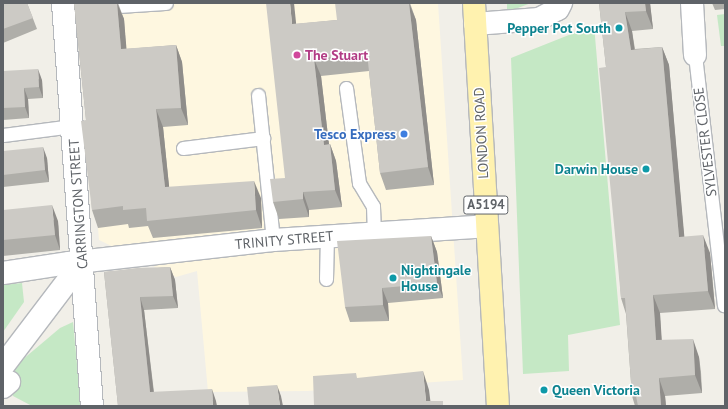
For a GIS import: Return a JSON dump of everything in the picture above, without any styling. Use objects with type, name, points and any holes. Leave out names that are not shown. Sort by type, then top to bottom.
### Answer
[{"type":"main road","name":"LONDON ROAD","points":[[475,14],[498,406]]},
{"type":"street","name":"CARRINGTON STREET","points":[[63,3],[92,406]]},
{"type":"street","points":[[475,14],[539,19],[558,9],[561,3]]},
{"type":"street","name":"SYLVESTER CLOSE","points":[[692,3],[695,55]]},
{"type":"street","name":"TRINITY STREET","points":[[3,273],[82,262],[274,240],[327,235],[487,226]]},
{"type":"street","points":[[5,378],[82,262]]},
{"type":"lane","points":[[96,7],[166,3]]},
{"type":"lane","name":"SYLVESTER CLOSE","points":[[695,55],[724,305]]},
{"type":"lane","points":[[346,88],[359,183],[373,206],[374,233]]},
{"type":"lane","points":[[258,95],[274,240]]},
{"type":"lane","points":[[3,135],[72,126]]},
{"type":"lane","points":[[182,148],[263,138]]},
{"type":"lane","points":[[326,279],[327,235]]},
{"type":"shaded area","points":[[79,3],[438,3],[463,380],[307,391],[208,392],[197,271],[176,277],[99,240]]},
{"type":"green space","points":[[507,3],[531,3],[507,12]]},
{"type":"green space","points":[[725,14],[725,46],[721,46],[717,15]]},
{"type":"green space","points":[[594,25],[620,325],[568,335],[569,371],[523,374],[511,58]]},
{"type":"green space","points":[[22,283],[24,302],[3,332],[3,285]]},
{"type":"green space","points":[[73,322],[81,406],[32,406],[13,396],[9,382],[15,366],[60,328]]},
{"type":"building","points":[[3,3],[27,3],[33,18],[3,29]]},
{"type":"building","points":[[74,3],[117,3],[121,49],[176,45],[181,108],[156,109],[165,187],[254,181],[256,210],[147,221],[146,208],[123,210],[123,206],[92,210],[81,121],[86,120]]},
{"type":"building","points":[[266,3],[290,3],[292,24],[337,20],[335,3],[409,3],[428,167],[380,173],[367,53],[314,59],[324,145],[330,144],[335,190],[303,192],[303,199],[273,202],[270,179],[285,178]]},
{"type":"building","name":"Darwin House","points":[[599,3],[645,3],[646,11],[625,12],[631,50],[662,47],[679,237],[703,235],[708,291],[653,295],[656,340],[693,339],[695,375],[659,378],[661,406],[638,406],[636,396],[632,396],[625,298],[621,298],[599,68],[606,67]]},
{"type":"building","points":[[38,69],[39,87],[24,88],[25,107],[3,108],[3,71]]},
{"type":"building","points":[[43,147],[45,170],[3,175],[3,151]]},
{"type":"building","points":[[52,205],[55,235],[3,240],[3,210]]},
{"type":"building","name":"Nightingale House","points":[[431,236],[437,283],[382,288],[383,305],[345,307],[337,241]]},
{"type":"building","points":[[170,267],[173,296],[140,297],[150,392],[212,389],[213,406],[118,406],[104,272],[137,268]]},
{"type":"building","points":[[423,371],[426,401],[443,401],[443,406],[314,406],[313,376],[356,373],[357,378]]},
{"type":"building","points":[[277,385],[280,406],[249,406],[247,387]]},
{"type":"place","name":"Pepper Pot South","points":[[619,28]]},
{"type":"place","name":"The Stuart","points":[[297,55]]},
{"type":"place","name":"Tesco Express","points":[[404,134]]},
{"type":"place","name":"Darwin House","points":[[646,169]]},
{"type":"place","name":"Nightingale House","points":[[393,278]]},
{"type":"place","name":"Queen Victoria","points":[[544,390]]}]
